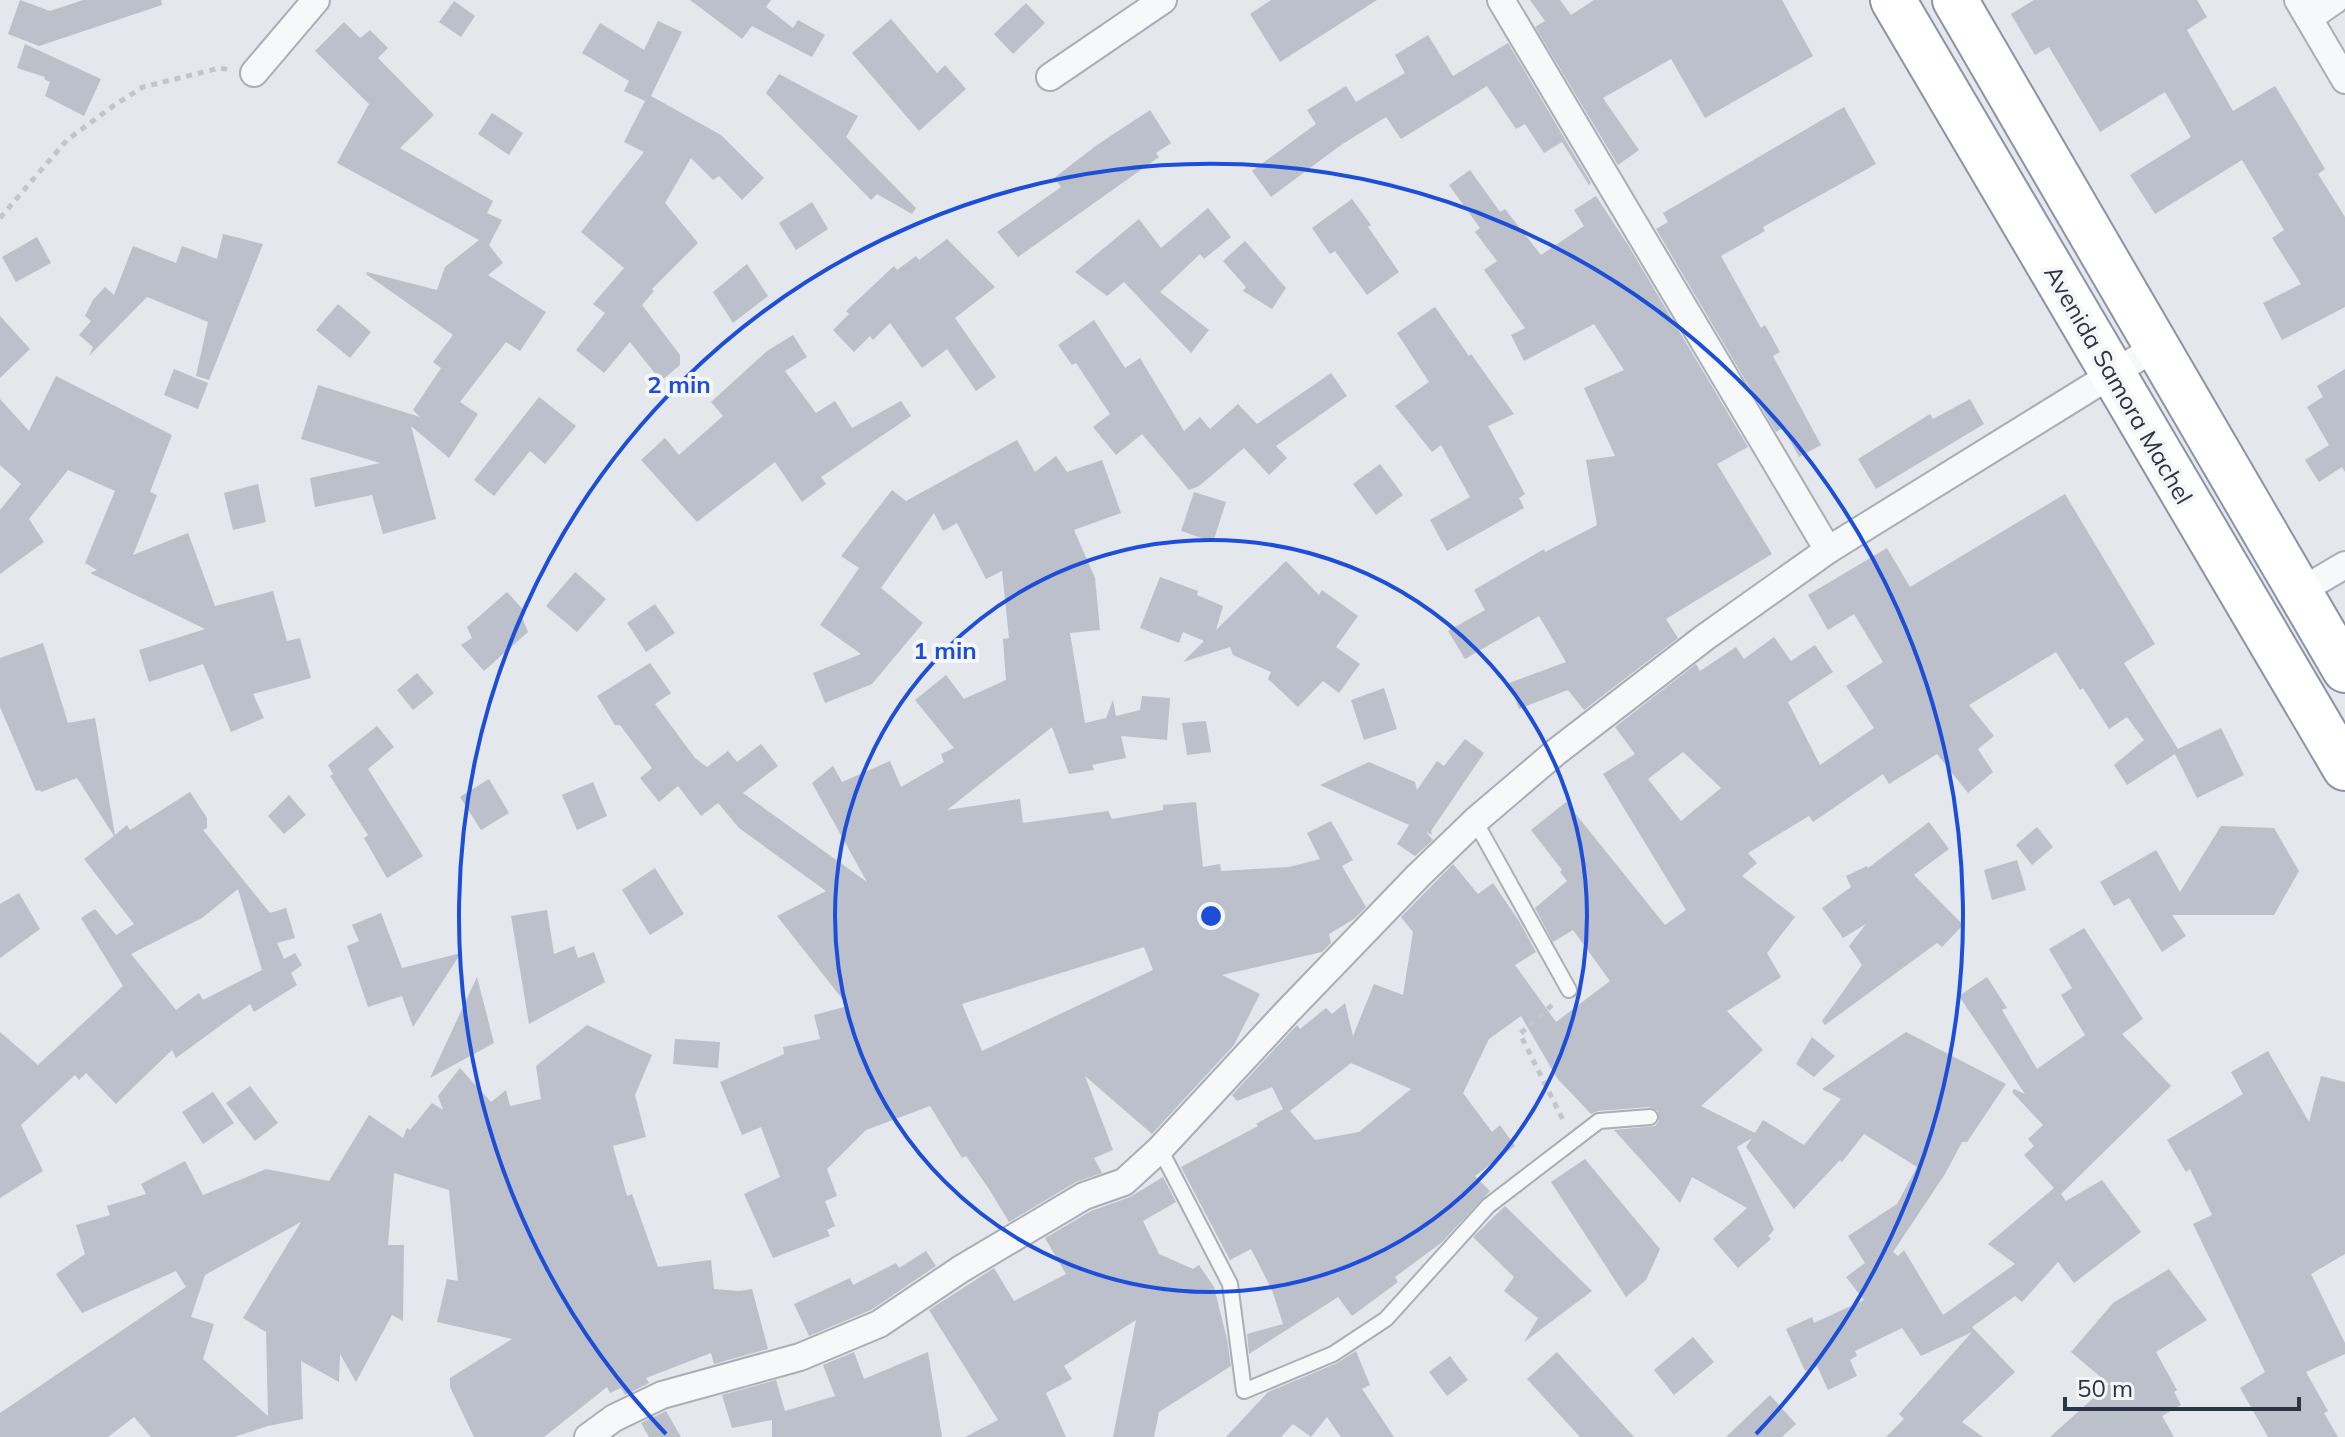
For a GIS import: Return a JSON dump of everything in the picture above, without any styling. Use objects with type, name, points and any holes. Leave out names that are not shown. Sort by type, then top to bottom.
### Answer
[{"type":"highway","name":"Avenida Samora Machel","points":[[1893,0],[2345,768]]},
{"type":"highway","points":[[1965,4],[2156,347],[2345,670]]},
{"type":"street","points":[[254,73],[316,0]]},
{"type":"street","points":[[1050,77],[1163,0]]},
{"type":"street","points":[[1501,0],[1828,550]]},
{"type":"street","points":[[2335,0],[2303,9],[2345,80]]},
{"type":"street","points":[[588,1437],[614,1418],[662,1395],[800,1357],[879,1324],[961,1269],[1084,1196],[1124,1182],[1160,1149],[1287,1012],[1475,821],[1569,742],[1704,638],[1828,550],[2156,347]]},
{"type":"street","points":[[2299,592],[2345,565]]},
{"type":"lane","points":[[1475,821],[1569,990]]},
{"type":"lane","points":[[1160,1149],[1230,1284],[1244,1391],[1333,1354],[1386,1319],[1488,1206],[1599,1121],[1650,1117]]},
{"type":"path","points":[[0,218],[67,140],[143,87],[220,68],[254,73]]},
{"type":"path","points":[[1569,990],[1520,1034],[1574,1140]]},
{"type":"building","points":[[20,0],[50,11],[83,0],[161,0],[162,5],[39,46],[8,34]]},
{"type":"building","points":[[690,0],[771,0],[766,7],[793,28],[798,20],[825,35],[812,57],[752,26],[742,39]]},
{"type":"building","points":[[1271,0],[1377,0],[1280,62],[1250,14]]},
{"type":"building","points":[[1530,0],[1560,0],[1571,15],[1594,0],[1782,0],[1813,56],[1705,118],[1671,59],[1603,98],[1639,150],[1618,165],[1535,27],[1545,21]]},
{"type":"building","points":[[2034,0],[2197,0],[2207,17],[2187,30],[2233,111],[2275,86],[2325,169],[2318,174],[2345,217],[2345,307],[2282,340],[2263,303],[2301,284],[2272,238],[2284,230],[2242,160],[2155,214],[2130,175],[2191,137],[2165,92],[2100,132],[2049,47],[2035,55],[2011,14]]},
{"type":"building","points":[[454,1],[475,16],[461,37],[439,22]]},
{"type":"building","points":[[1026,3],[1045,23],[1013,54],[994,34]]},
{"type":"building","points":[[891,19],[937,73],[945,65],[966,89],[919,131],[852,53]]},
{"type":"building","points":[[658,21],[682,32],[651,96],[721,135],[764,178],[742,200],[719,176],[713,180],[691,158],[665,203],[698,243],[652,289],[654,291],[642,305],[680,355],[680,365],[661,381],[630,342],[604,373],[576,350],[605,313],[593,304],[624,268],[581,232],[644,152],[624,142],[645,101],[624,91],[629,81],[582,53],[600,23],[644,50]]},
{"type":"building","points":[[344,22],[360,38],[370,30],[388,48],[378,58],[434,115],[400,148],[493,201],[487,213],[502,220],[489,245],[503,263],[488,275],[546,312],[520,351],[506,342],[460,402],[478,414],[449,458],[411,426],[436,519],[383,534],[372,495],[315,507],[310,478],[380,463],[301,439],[318,385],[420,417],[413,410],[441,368],[433,362],[453,335],[366,274],[437,290],[445,267],[479,240],[337,163],[369,104],[315,51]]},
{"type":"building","points":[[1428,35],[1453,76],[1508,43],[1591,183],[1589,185],[1562,142],[1544,153],[1525,124],[1516,129],[1487,86],[1401,139],[1386,117],[1341,145],[1271,197],[1252,171],[1316,124],[1307,110],[1346,86],[1356,102],[1405,73],[1395,55]]},
{"type":"building","points":[[25,44],[101,79],[84,116],[45,96],[50,82],[45,77],[17,68]]},
{"type":"building","points":[[779,74],[858,116],[846,137],[916,208],[912,214],[877,194],[871,200],[766,93]]},
{"type":"building","points":[[1844,107],[1876,164],[1763,227],[1765,231],[1721,256],[1761,328],[1765,325],[1780,352],[1773,356],[1821,445],[1799,457],[1783,428],[1776,432],[1656,229],[1668,222],[1663,213]]},
{"type":"building","points":[[1150,110],[1171,143],[1156,153],[1159,157],[1018,257],[997,232],[1061,187],[1054,178]]},
{"type":"building","points":[[492,113],[523,133],[509,155],[478,134]]},
{"type":"building","points":[[1470,170],[1500,212],[1505,209],[1541,255],[1584,226],[1574,210],[1596,196],[1748,447],[1717,464],[1772,554],[1666,619],[1678,638],[1584,710],[1568,690],[1519,709],[1509,683],[1566,662],[1539,616],[1465,659],[1448,631],[1485,610],[1474,590],[1544,549],[1545,552],[1597,525],[1586,460],[1615,456],[1584,388],[1624,370],[1594,324],[1524,361],[1511,335],[1525,328],[1484,270],[1497,261],[1475,232],[1480,228],[1449,185]]},
{"type":"building","points":[[1352,199],[1399,272],[1367,295],[1335,251],[1330,254],[1312,228]]},
{"type":"building","points":[[812,202],[828,229],[796,250],[779,223]]},
{"type":"building","points":[[1208,208],[1231,237],[1204,259],[1200,254],[1160,292],[1209,330],[1191,353],[1124,282],[1107,296],[1075,272],[1139,219],[1161,248]]},
{"type":"building","points":[[223,234],[263,244],[209,380],[196,376],[208,322],[147,297],[89,356],[93,347],[79,335],[91,321],[85,316],[93,300],[105,287],[114,295],[133,246],[176,263],[182,246],[217,259]]},
{"type":"building","points":[[37,237],[51,263],[16,282],[2,257]]},
{"type":"building","points":[[947,239],[995,287],[955,318],[996,377],[976,391],[947,349],[922,368],[890,323],[873,340],[870,336],[854,352],[833,330],[849,314],[846,311],[894,266],[897,270],[916,256],[919,260]]},
{"type":"building","points":[[1245,241],[1286,288],[1272,309],[1243,291],[1246,287],[1223,261]]},
{"type":"building","points":[[747,264],[768,296],[733,323],[713,292]]},
{"type":"building","points":[[338,304],[371,332],[350,358],[316,330]]},
{"type":"building","points":[[1435,307],[1514,414],[1488,426],[1525,494],[1519,498],[1524,508],[1447,551],[1430,520],[1470,497],[1441,445],[1432,452],[1395,406],[1429,382],[1397,333]]},
{"type":"building","points":[[0,316],[30,349],[0,378]]},
{"type":"building","points":[[1094,320],[1125,368],[1140,358],[1184,431],[1200,417],[1210,429],[1238,404],[1257,424],[1331,373],[1347,396],[1276,446],[1287,458],[1269,475],[1244,448],[1199,486],[1189,490],[1142,434],[1116,455],[1093,427],[1110,414],[1076,363],[1072,365],[1058,345]]},
{"type":"building","points":[[793,335],[807,357],[785,371],[816,413],[835,401],[852,428],[901,401],[911,416],[821,477],[826,484],[802,502],[775,462],[697,522],[641,460],[665,438],[679,455],[723,416],[711,402],[767,351]]},
{"type":"building","points":[[174,369],[208,383],[198,409],[164,395]]},
{"type":"building","points":[[2345,369],[2345,472],[2342,467],[2319,482],[2305,460],[2329,445],[2307,407],[2323,397],[2317,386]]},
{"type":"building","points":[[56,376],[172,435],[150,492],[157,495],[133,555],[188,533],[215,606],[273,591],[287,641],[300,638],[311,678],[253,694],[264,718],[231,732],[203,664],[149,682],[139,650],[205,629],[90,573],[97,570],[85,563],[115,491],[68,470],[29,519],[44,542],[0,574],[0,510],[21,484],[0,465],[0,399],[29,431]]},
{"type":"building","points":[[539,397],[576,426],[545,464],[530,451],[494,496],[474,480]]},
{"type":"building","points":[[1970,399],[1984,424],[1876,489],[1858,459],[1930,414],[1933,419]]},
{"type":"building","points":[[1017,440],[1035,472],[1056,456],[1067,472],[1102,460],[1121,513],[1074,530],[1095,578],[1100,630],[1070,633],[1085,723],[1106,718],[1113,700],[1116,716],[1140,710],[1142,696],[1170,698],[1167,740],[1121,736],[1126,758],[1092,765],[1094,770],[1069,774],[1052,727],[947,810],[1020,799],[1023,823],[1108,811],[1112,819],[1163,810],[1163,805],[1196,802],[1203,867],[1220,864],[1221,871],[1289,867],[1320,859],[1307,833],[1331,821],[1353,860],[1342,866],[1366,907],[1354,919],[1329,934],[1331,943],[1322,952],[1222,975],[1260,994],[1234,1045],[1152,1134],[1085,1076],[1113,1150],[1094,1158],[1102,1173],[1076,1182],[1009,1222],[966,1156],[962,1158],[930,1106],[866,1130],[827,1169],[837,1196],[825,1201],[835,1226],[827,1230],[830,1236],[773,1258],[744,1194],[780,1177],[761,1127],[742,1135],[720,1082],[784,1054],[783,1047],[820,1039],[814,1015],[848,1006],[777,916],[826,891],[739,828],[718,803],[701,816],[678,786],[659,802],[640,778],[652,768],[620,725],[615,725],[597,696],[650,663],[671,693],[655,704],[695,758],[707,767],[728,751],[737,762],[761,744],[778,766],[743,793],[867,882],[812,783],[833,766],[842,782],[890,761],[901,787],[944,762],[941,754],[954,748],[915,700],[946,675],[964,699],[1006,680],[1003,639],[1009,638],[1002,571],[986,579],[957,523],[943,531],[934,513],[881,588],[923,623],[872,684],[825,703],[813,673],[861,654],[820,625],[859,568],[841,556],[892,490],[906,501]],"holes":[[[1144,947],[1153,970],[982,1051],[962,1004]]]},
{"type":"building","points":[[1380,464],[1403,495],[1376,515],[1353,484]]},
{"type":"building","points":[[258,484],[266,522],[233,530],[224,493]]},
{"type":"building","points":[[1194,492],[1226,502],[1213,542],[1181,531]]},
{"type":"building","points":[[2065,494],[2155,644],[2124,663],[2178,749],[2221,728],[2244,775],[2197,798],[2175,754],[2127,785],[2114,765],[2144,740],[2127,717],[2109,729],[2056,652],[1969,705],[1994,736],[1978,749],[1993,772],[1968,793],[1937,754],[1889,784],[1883,774],[1813,822],[1809,816],[1748,853],[1757,863],[1742,876],[1795,917],[1767,953],[1781,977],[1727,1011],[1763,1050],[1701,1106],[1755,1133],[1763,1120],[1804,1145],[1841,1099],[1822,1089],[1906,1032],[2006,1084],[1967,1142],[1962,1142],[1945,1174],[1893,1252],[1898,1256],[1904,1250],[1943,1315],[2015,1264],[1988,1244],[2054,1188],[2024,1155],[2034,1146],[2028,1139],[2043,1125],[2012,1092],[2014,1089],[2025,1094],[1959,996],[1987,977],[2007,1008],[2002,1010],[2037,1069],[2085,1035],[2061,995],[2072,988],[2049,949],[2084,928],[2143,1019],[2122,1034],[2171,1086],[2061,1194],[2066,1201],[2102,1180],[2141,1232],[2074,1283],[2058,1262],[2022,1302],[2015,1296],[1972,1327],[2015,1372],[1962,1422],[1983,1437],[1886,1437],[1904,1419],[1899,1414],[1972,1332],[1921,1356],[1902,1328],[1855,1351],[1857,1356],[1850,1360],[1857,1376],[1828,1390],[1817,1366],[1805,1371],[1786,1329],[1812,1317],[1814,1323],[1864,1300],[1846,1277],[1865,1263],[1848,1236],[1897,1204],[1917,1167],[1864,1134],[1842,1162],[1840,1160],[1794,1209],[1746,1147],[1752,1138],[1737,1147],[1774,1230],[1768,1236],[1771,1239],[1738,1268],[1713,1239],[1747,1208],[1692,1177],[1680,1203],[1614,1130],[1655,1126],[1659,1121],[1658,1111],[1649,1107],[1591,1114],[1557,1078],[1521,1016],[1489,1039],[1463,1093],[1492,1132],[1500,1125],[1515,1146],[1475,1176],[1490,1191],[1441,1243],[1395,1277],[1398,1282],[1352,1316],[1338,1297],[1249,1354],[1247,1334],[1283,1324],[1272,1290],[1251,1249],[1230,1260],[1181,1167],[1258,1126],[1256,1124],[1283,1109],[1272,1087],[1237,1101],[1232,1095],[1297,1025],[1300,1029],[1326,1008],[1332,1014],[1345,1003],[1353,1036],[1374,984],[1403,995],[1413,932],[1401,917],[1453,864],[1478,894],[1493,883],[1519,921],[1536,952],[1515,965],[1556,1022],[1610,981],[1573,930],[1553,942],[1535,908],[1567,881],[1531,830],[1566,802],[1665,925],[1686,910],[1603,774],[1635,754],[1615,727],[1696,664],[1700,671],[1736,647],[1744,659],[1774,637],[1791,661],[1815,645],[1833,672],[1788,702],[1820,765],[1874,728],[1846,686],[1883,662],[1854,614],[1828,630],[1808,595],[1887,548],[1910,587]],"holes":[[[1683,752],[1721,788],[1681,821],[1648,779]],[[1351,1063],[1411,1089],[1359,1132],[1315,1140],[1290,1111]]]},
{"type":"building","points":[[1286,561],[1319,595],[1322,590],[1358,616],[1336,647],[1360,664],[1339,693],[1323,681],[1298,707],[1268,679],[1271,672],[1233,655],[1230,647],[1183,662],[1204,641],[1183,632],[1179,643],[1140,628],[1160,577],[1198,591],[1197,595],[1223,606],[1216,630]]},
{"type":"building","points":[[575,572],[606,599],[577,632],[546,606]]},
{"type":"building","points":[[507,592],[526,613],[521,615],[528,632],[484,671],[461,645],[472,638],[467,627]]},
{"type":"building","points":[[655,604],[675,633],[646,652],[627,623]]},
{"type":"building","points":[[43,643],[68,723],[95,718],[115,835],[127,825],[130,830],[190,792],[207,818],[207,828],[203,830],[270,913],[286,908],[295,938],[277,943],[284,959],[295,953],[302,965],[291,973],[297,985],[254,1012],[250,1004],[176,1058],[172,1050],[116,1104],[86,1073],[79,1080],[75,1075],[21,1125],[43,1171],[0,1198],[0,1032],[38,1065],[123,986],[81,918],[95,909],[116,935],[134,924],[84,859],[114,836],[77,778],[41,792],[36,791],[0,707],[0,658]],"holes":[[[238,889],[262,970],[203,1000],[199,993],[176,1010],[131,954],[202,918]]]},
{"type":"building","points":[[417,673],[434,693],[413,710],[397,690]]},
{"type":"building","points":[[1384,688],[1397,729],[1364,740],[1351,700]]},
{"type":"building","points":[[1206,721],[1211,752],[1187,755],[1182,723]]},
{"type":"building","points":[[377,726],[394,747],[368,769],[423,856],[387,878],[364,838],[368,835],[330,776],[333,774],[328,765]]},
{"type":"building","points":[[1465,739],[1484,753],[1431,831],[1432,835],[1426,832],[1433,840],[1415,856],[1397,844],[1409,825],[1320,785],[1369,762],[1415,782],[1417,790],[1437,761],[1444,766]]},
{"type":"building","points":[[489,779],[509,813],[481,830],[460,797]]},
{"type":"building","points":[[593,782],[607,816],[577,830],[562,795]]},
{"type":"building","points":[[289,795],[306,815],[284,834],[268,816]]},
{"type":"building","points":[[1929,822],[1949,849],[1914,875],[1963,925],[1942,947],[1937,943],[1825,1025],[1822,1021],[1862,965],[1849,946],[1866,924],[1843,938],[1822,908],[1851,887],[1846,876],[1868,868]]},
{"type":"building","points":[[2221,826],[2274,828],[2299,871],[2274,915],[2172,915],[2186,936],[2162,952],[2129,898],[2114,906],[2100,882],[2156,850],[2180,892]]},
{"type":"building","points":[[2037,827],[2053,847],[2032,865],[2016,845]]},
{"type":"building","points":[[2017,860],[2026,890],[1992,900],[1984,870]]},
{"type":"building","points":[[655,868],[684,914],[650,935],[622,890]]},
{"type":"building","points":[[19,893],[40,929],[0,958],[0,904]]},
{"type":"building","points":[[547,910],[554,954],[574,946],[578,958],[594,952],[605,982],[529,1024],[511,916]]},
{"type":"building","points":[[381,913],[402,968],[461,953],[413,1027],[402,996],[368,1007],[347,946],[359,941],[352,925]]},
{"type":"building","points":[[477,977],[494,1043],[430,1078]]},
{"type":"building","points":[[587,1025],[652,1055],[635,1095],[646,1137],[613,1146],[627,1196],[632,1194],[658,1267],[711,1260],[714,1289],[752,1289],[768,1349],[714,1364],[711,1353],[646,1378],[649,1383],[625,1395],[621,1388],[610,1393],[607,1387],[544,1437],[474,1437],[450,1387],[450,1378],[512,1339],[437,1322],[447,1279],[458,1281],[449,1190],[394,1173],[388,1245],[404,1245],[403,1321],[392,1315],[356,1382],[340,1354],[339,1382],[301,1361],[303,1419],[234,1437],[151,1437],[134,1417],[108,1437],[0,1437],[0,1413],[186,1287],[176,1271],[82,1313],[56,1274],[85,1254],[76,1225],[110,1215],[107,1206],[146,1194],[141,1184],[185,1161],[203,1195],[266,1169],[329,1181],[369,1115],[403,1138],[407,1128],[410,1130],[432,1103],[443,1110],[438,1096],[460,1068],[491,1102],[506,1090],[510,1106],[541,1099],[536,1066]],"holes":[[[301,1222],[243,1318],[266,1332],[268,1416],[203,1359],[214,1324],[191,1317],[205,1275]]]},
{"type":"building","points":[[1812,1037],[1835,1056],[1814,1077],[1796,1064]]},
{"type":"building","points":[[675,1039],[720,1042],[718,1068],[673,1064]]},
{"type":"building","points":[[2268,1051],[2309,1122],[2321,1076],[2345,1082],[2345,1254],[2311,1274],[2345,1343],[2345,1354],[2306,1372],[2328,1411],[2324,1413],[2338,1437],[2268,1437],[2240,1388],[2265,1372],[2193,1224],[2212,1215],[2190,1169],[2186,1172],[2167,1140],[2243,1094],[2231,1072]]},
{"type":"building","points":[[250,1086],[278,1123],[255,1141],[226,1103]]},
{"type":"building","points":[[213,1092],[234,1123],[203,1144],[182,1112]]},
{"type":"building","points":[[1585,1159],[1660,1249],[1646,1280],[1626,1297],[1551,1182]]},
{"type":"building","points":[[1163,1177],[1176,1202],[1143,1221],[1159,1254],[1193,1269],[1199,1265],[1214,1287],[1231,1366],[1159,1412],[1154,1437],[1113,1437],[1136,1320],[1064,1366],[1072,1379],[1046,1393],[1066,1437],[965,1437],[998,1420],[929,1310],[994,1268],[1014,1301],[1066,1274],[1045,1238],[1091,1211],[1130,1197]]},
{"type":"building","points":[[1505,1206],[1592,1291],[1524,1342],[1538,1318],[1504,1291],[1514,1277],[1473,1237]]},
{"type":"building","points":[[926,1251],[936,1266],[871,1310],[809,1336],[794,1304],[850,1278],[853,1285],[896,1263],[899,1268]]},
{"type":"building","points":[[2169,1269],[2207,1320],[2156,1352],[2177,1390],[2174,1392],[2181,1405],[2162,1416],[2174,1437],[2050,1437],[2109,1384],[2071,1352],[2113,1303]]},
{"type":"building","points":[[1693,1337],[1714,1362],[1674,1395],[1654,1370]]},
{"type":"building","points":[[1356,1351],[1370,1385],[1362,1389],[1394,1437],[1341,1437],[1327,1417],[1311,1437],[1293,1424],[1281,1437],[1226,1437],[1268,1392],[1337,1363]]},
{"type":"building","points":[[854,1352],[864,1379],[928,1352],[942,1437],[772,1437],[772,1420],[732,1428],[722,1395],[776,1380],[785,1411],[835,1396],[823,1365]]},
{"type":"building","points":[[1557,1352],[1634,1437],[1580,1437],[1527,1379]]},
{"type":"building","points":[[1450,1356],[1468,1380],[1447,1396],[1429,1372]]},
{"type":"building","points":[[1770,1395],[1796,1424],[1782,1437],[1726,1437]]},
{"type":"building","points":[[666,1411],[681,1437],[649,1437],[641,1423]]}]
